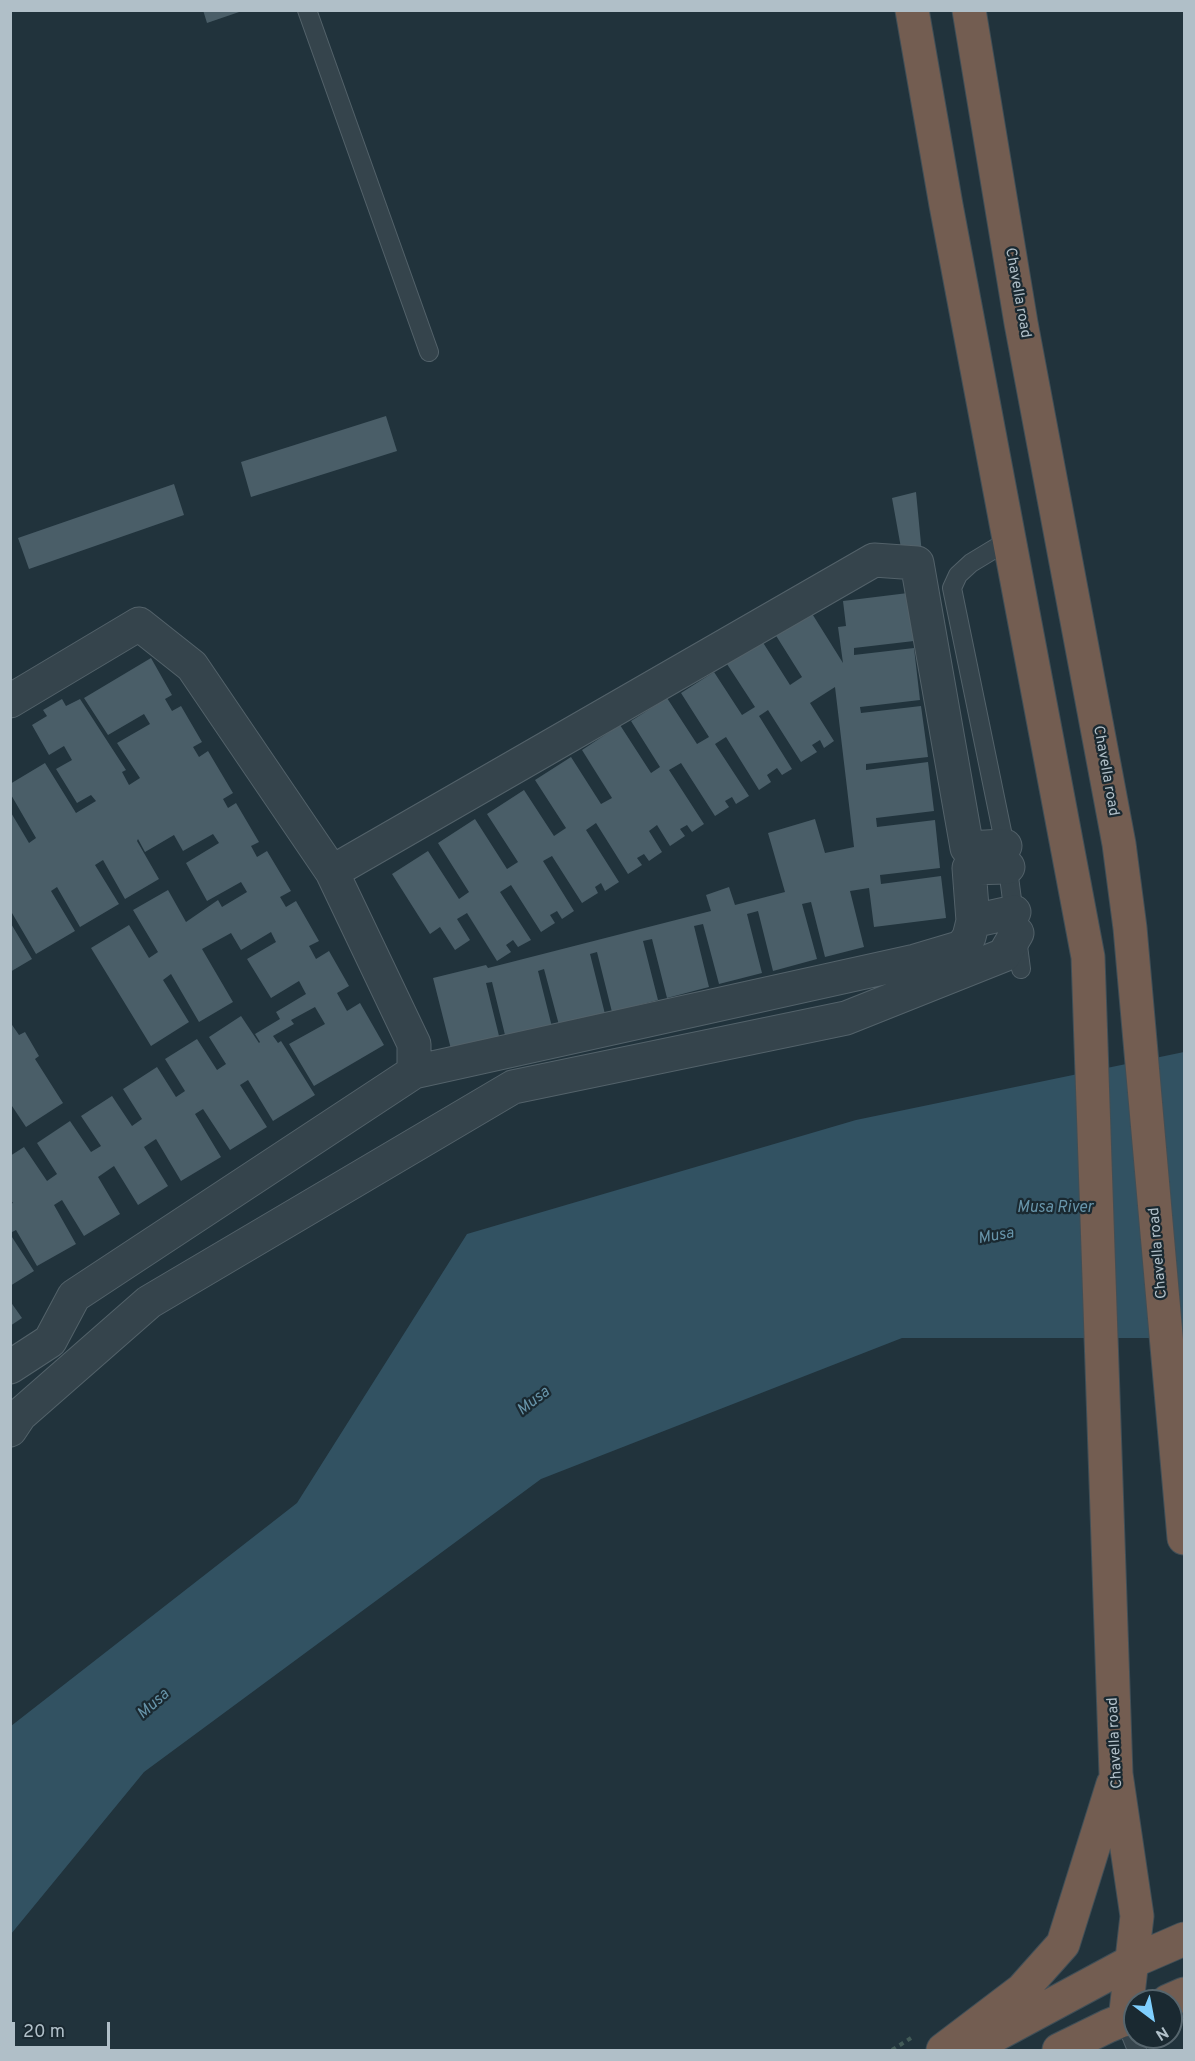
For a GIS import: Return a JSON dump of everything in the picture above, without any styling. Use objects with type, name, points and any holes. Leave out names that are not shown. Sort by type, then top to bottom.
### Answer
[{"type":"highway","points":[[912,10],[1009,540]]},
{"type":"highway","name":"Chavella road","points":[[969,10],[1021,323],[1119,843],[1130,928],[1185,1538]]},
{"type":"highway","name":"Chavella road","points":[[1009,540],[1088,957],[1116,1774],[1137,1916],[1131,1962],[1131,1989]]},
{"type":"highway","points":[[943,2050],[1022,1990],[1063,1944],[1116,1774]]},
{"type":"highway","points":[[967,2050],[1131,1962],[1185,1939]]},
{"type":"highway","points":[[1059,2050],[1123,2021]]},
{"type":"street","points":[[10,1367],[50,1341],[74,1296],[414,1072],[915,961],[962,946],[969,937],[973,921],[968,858],[917,563],[874,560],[332,872]]},
{"type":"street","points":[[10,701],[139,624],[192,666],[332,872],[414,1044],[414,1072]]},
{"type":"street","points":[[968,858],[1007,856]]},
{"type":"street","points":[[10,1430],[20,1415],[149,1302],[513,1087],[846,1018],[1004,955],[1015,922],[973,921]]},
{"type":"lane","points":[[307,10],[429,352]]},
{"type":"lane","points":[[1009,540],[971,563],[958,575],[952,588],[1007,856],[1021,969]]},
{"type":"water","name":"Musa River","points":[[1184,1052],[1184,1338],[902,1338],[541,1479],[144,1772],[11,1934],[11,1726],[297,1503],[467,1234],[856,1120]]},
{"type":"building","points":[[203,10],[242,10],[242,11],[207,23]]},
{"type":"building","points":[[386,416],[397,451],[251,497],[241,462]]},
{"type":"building","points":[[174,484],[184,515],[29,569],[18,538]]},
{"type":"building","points":[[916,492],[922,554],[901,548],[892,498]]},
{"type":"building","points":[[908,593],[914,641],[854,648],[854,655],[914,648],[920,700],[860,707],[861,713],[921,706],[928,757],[866,764],[866,770],[928,762],[934,811],[876,818],[877,827],[935,820],[940,868],[880,875],[881,884],[941,876],[946,918],[874,927],[869,888],[850,891],[864,947],[825,957],[811,902],[802,904],[817,959],[773,971],[758,911],[747,914],[762,973],[719,984],[703,924],[694,926],[709,987],[667,998],[652,939],[643,941],[658,1000],[612,1012],[597,952],[590,954],[605,1014],[559,1025],[544,969],[538,971],[552,1027],[506,1039],[492,982],[486,983],[500,1040],[452,1053],[433,978],[486,965],[488,968],[711,911],[706,895],[729,887],[735,905],[785,892],[768,833],[815,819],[825,853],[854,847],[835,687],[810,703],[834,741],[824,748],[820,740],[812,745],[817,752],[801,762],[768,710],[759,716],[792,769],[782,775],[777,768],[767,775],[771,782],[759,790],[726,737],[715,744],[749,796],[736,804],[732,797],[725,801],[729,807],[715,816],[681,763],[669,770],[704,824],[692,832],[687,825],[680,829],[685,836],[670,846],[657,825],[649,831],[662,852],[649,861],[644,854],[637,858],[642,865],[628,874],[596,823],[586,830],[619,882],[605,891],[601,883],[595,887],[598,893],[582,903],[552,856],[543,861],[574,911],[562,919],[557,911],[550,915],[555,923],[541,932],[511,885],[500,892],[531,940],[518,947],[513,940],[506,945],[511,952],[497,961],[467,913],[457,919],[470,940],[455,950],[440,927],[430,934],[392,874],[428,851],[459,899],[469,892],[438,843],[475,819],[507,869],[518,862],[487,814],[524,790],[554,836],[566,828],[535,780],[571,757],[601,804],[612,798],[582,750],[620,725],[651,773],[660,767],[631,721],[667,698],[697,744],[709,737],[681,693],[714,672],[742,715],[755,707],[727,664],[762,641],[790,685],[802,677],[775,634],[811,612],[843,663],[838,627],[846,626],[843,601]]},
{"type":"building","points":[[151,658],[172,695],[165,699],[172,711],[181,706],[202,742],[193,747],[199,757],[208,751],[233,793],[223,799],[228,808],[236,803],[259,842],[251,846],[257,857],[267,851],[291,891],[280,897],[286,907],[296,901],[319,941],[309,946],[316,959],[329,951],[349,986],[337,993],[347,1011],[360,1003],[384,1045],[314,1086],[289,1044],[325,1024],[315,1007],[291,1020],[294,1024],[273,1036],[278,1043],[281,1041],[315,1095],[273,1121],[248,1080],[240,1085],[267,1127],[230,1150],[203,1109],[195,1114],[221,1157],[181,1181],[156,1139],[144,1147],[168,1186],[138,1205],[114,1166],[98,1177],[120,1214],[84,1236],[62,1200],[54,1205],[76,1244],[37,1266],[16,1230],[10,1233],[10,1204],[13,1203],[10,1199],[10,1156],[24,1147],[47,1181],[57,1174],[37,1143],[70,1121],[91,1152],[101,1146],[81,1116],[112,1096],[132,1126],[142,1119],[123,1089],[157,1067],[176,1097],[185,1091],[165,1059],[197,1039],[217,1070],[226,1064],[209,1037],[241,1016],[259,1043],[255,1034],[280,1019],[276,1012],[306,994],[299,981],[271,998],[247,959],[276,942],[271,932],[241,950],[231,933],[202,949],[233,1002],[199,1022],[171,974],[163,980],[189,1022],[151,1046],[91,948],[129,925],[149,958],[158,952],[133,910],[168,890],[186,922],[218,900],[222,907],[247,892],[241,882],[207,901],[186,863],[219,843],[213,834],[183,851],[174,835],[145,852],[138,839],[137,841],[159,879],[125,899],[103,860],[95,865],[119,904],[80,927],[57,887],[51,891],[75,931],[36,954],[12,913],[10,914],[10,811],[29,843],[36,838],[10,793],[10,784],[45,763],[76,813],[96,801],[91,795],[77,803],[56,769],[72,760],[64,746],[49,755],[32,725],[47,716],[43,710],[62,699],[66,706],[80,699],[126,770],[122,772],[129,785],[140,778],[117,743],[150,724],[144,714],[108,735],[84,698]]},
{"type":"building","points":[[10,922],[32,959],[10,972]]},
{"type":"building","points":[[10,1022],[19,1035],[25,1032],[39,1056],[35,1059],[63,1103],[26,1127],[10,1103]]},
{"type":"building","points":[[10,1234],[34,1271],[10,1286]]},
{"type":"building","points":[[10,1301],[22,1318],[10,1326]]},
{"type":"water label","name":"Musa","points":[[996,1237]]},
{"type":"water label","name":"Musa","points":[[534,1402]]},
{"type":"water label","name":"Musa","points":[[154,1705]]}]
